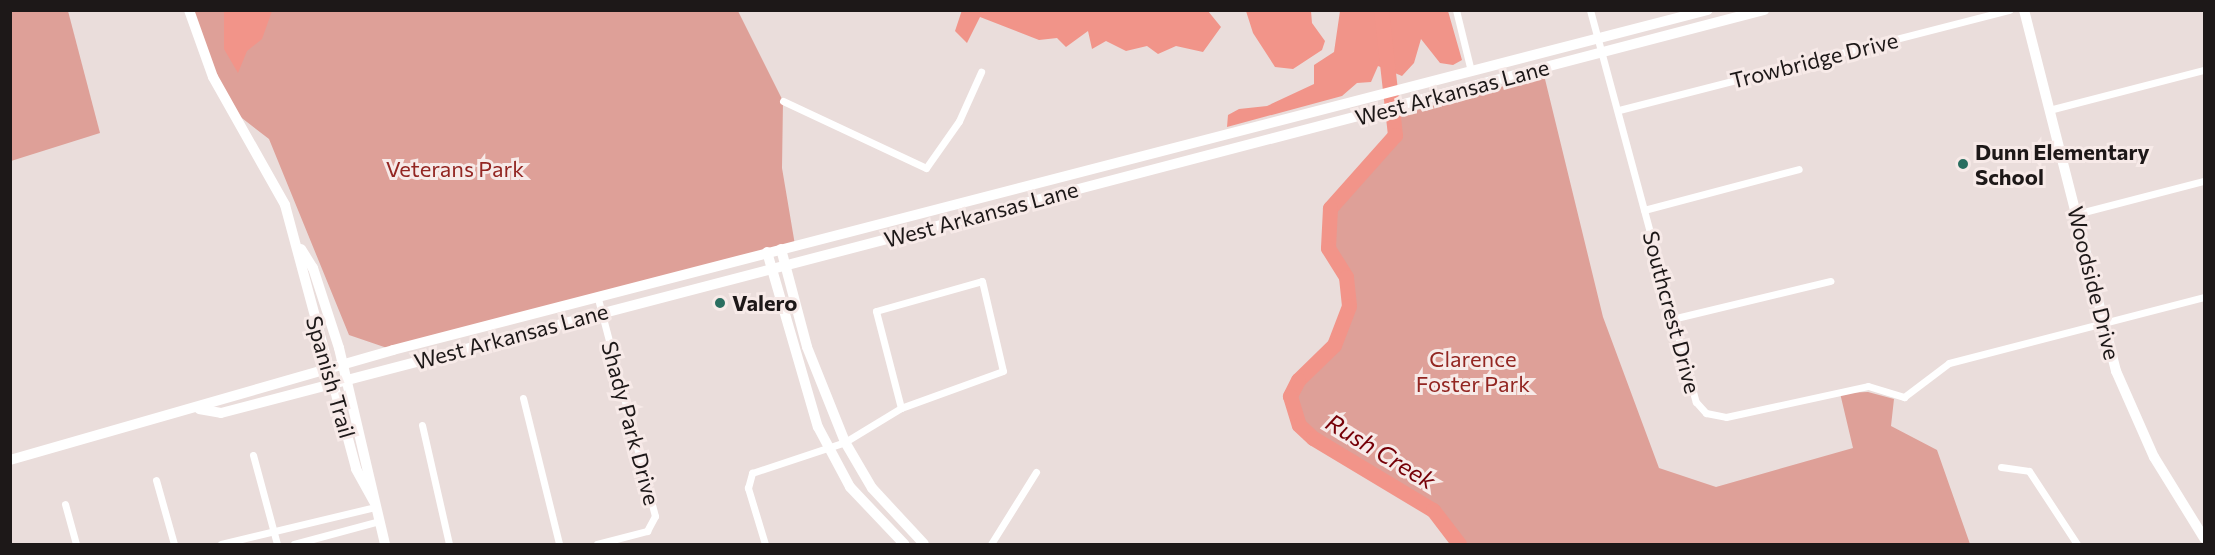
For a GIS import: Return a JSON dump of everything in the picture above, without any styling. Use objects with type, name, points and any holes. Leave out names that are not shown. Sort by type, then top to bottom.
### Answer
[{"type":"main road","name":"Spanish Trail","points":[[189,10],[213,77],[280,195],[299,246],[328,368],[359,477],[374,505]]},
{"type":"main road","name":"West Arkansas Lane","points":[[10,460],[199,409],[217,399],[343,363],[1708,10]]},
{"type":"main road","name":"West Arkansas Lane","points":[[199,409],[221,413],[1764,10]]},
{"type":"main road","name":"Woodside Drive","points":[[2024,10],[2103,322],[2125,396],[2154,457],[2205,538]]},
{"type":"main road","name":"Spanish Trail","points":[[299,246],[313,268],[343,363],[374,505],[385,544]]},
{"type":"main road","points":[[782,249],[807,346],[844,442],[872,488],[924,544]]},
{"type":"main road","points":[[767,252],[812,409],[828,448],[850,487],[904,544]]},
{"type":"street","points":[[1456,10],[1471,71]]},
{"type":"street","name":"Southcrest Drive","points":[[1590,10],[1619,110],[1672,319],[1696,402],[1716,417],[1868,386],[1904,397],[1949,363],[2103,322]]},
{"type":"street","name":"Trowbridge Drive","points":[[1619,110],[2009,10]]},
{"type":"street","points":[[2049,110],[2205,70]]},
{"type":"street","points":[[783,101],[926,168],[959,121],[981,72]]},
{"type":"street","points":[[1644,210],[1799,169]]},
{"type":"street","points":[[2076,214],[2205,181]]},
{"type":"street","points":[[765,544],[748,488],[750,476],[844,442],[900,408],[1003,371],[982,281],[876,311],[900,408]]},
{"type":"street","points":[[1672,319],[1830,281]]},
{"type":"street","points":[[2103,322],[2205,297]]},
{"type":"street","name":"Shady Park Drive","points":[[597,544],[647,531],[655,516],[598,298]]},
{"type":"street","points":[[524,398],[559,544]]},
{"type":"street","points":[[422,425],[449,544]]},
{"type":"street","points":[[253,455],[277,544]]},
{"type":"street","points":[[2001,466],[2029,471],[2077,544]]},
{"type":"street","points":[[991,544],[1036,472]]},
{"type":"street","points":[[156,480],[174,544]]},
{"type":"street","points":[[65,504],[76,544]]},
{"type":"street","points":[[221,544],[274,535],[374,505]]},
{"type":"street","points":[[294,544],[379,521]]},
{"type":"green space","points":[[11,10],[68,11],[100,133],[11,161]]},
{"type":"green space","name":"Veterans Park","points":[[188,11],[738,11],[783,101],[782,168],[795,245],[393,350],[349,335],[269,139],[229,108]]},
{"type":"green space","name":"Clarence Foster Park","points":[[1544,75],[1603,317],[1659,468],[1716,487],[1853,448],[1840,393],[1868,392],[1894,399],[1891,426],[1937,450],[1970,544],[1459,544],[1433,509],[1332,452],[1299,425],[1290,396],[1298,380],[1334,345],[1349,306],[1346,277],[1328,248],[1330,208],[1395,135],[1395,116]]},
{"type":"shaded area","points":[[962,10],[1208,11],[1221,27],[1203,52],[1176,46],[1158,54],[1147,46],[1126,51],[1106,41],[1092,49],[1088,31],[1066,47],[1057,38],[1039,40],[980,17],[967,43],[955,31]]},
{"type":"shaded area","points":[[224,11],[272,11],[262,39],[247,51],[238,73],[224,49]]},
{"type":"shaded area","points":[[1246,11],[1311,11],[1312,23],[1325,41],[1322,50],[1293,69],[1275,67],[1253,33]]},
{"type":"shaded area","points":[[1340,11],[1448,11],[1462,60],[1453,65],[1440,63],[1421,39],[1414,63],[1402,76],[1378,66],[1371,82],[1357,83],[1342,96],[1227,127],[1228,115],[1239,109],[1267,106],[1314,84],[1314,65],[1334,52]]},
{"type":"waterway","name":"Rush Creek","points":[[1381,10],[1395,135],[1330,208],[1328,248],[1346,277],[1349,306],[1334,345],[1298,380],[1290,396],[1299,425],[1313,438],[1433,510],[1459,544]]},
{"type":"place","name":"Dunn Elementary School","points":[[1963,164]]},
{"type":"place","name":"Valero","points":[[720,303]]}]
